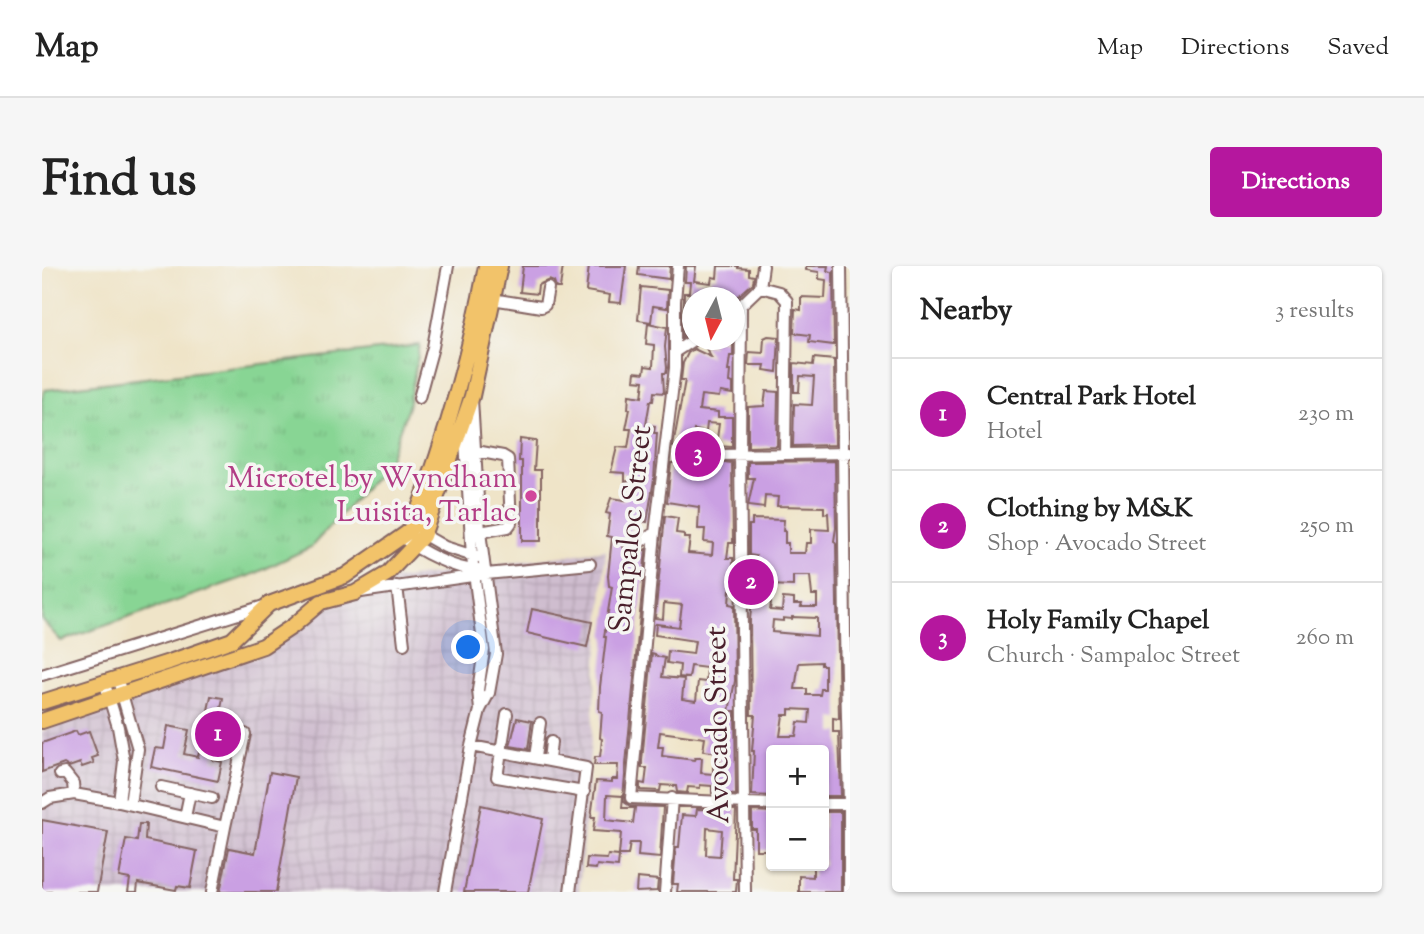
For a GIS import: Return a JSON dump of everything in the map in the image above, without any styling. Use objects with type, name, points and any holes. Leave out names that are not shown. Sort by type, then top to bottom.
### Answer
[{"type":"main road","points":[[42,721],[263,646],[293,626],[321,602],[355,593],[387,575],[413,537],[472,396],[486,298],[486,266]]},
{"type":"main road","points":[[42,702],[232,640],[270,604],[345,576],[413,537],[486,298],[500,266]]},
{"type":"street","points":[[419,398],[433,347],[448,266]]},
{"type":"street","name":"Sampaloc Street","points":[[672,799],[631,798],[655,533],[676,351],[675,301],[678,266]]},
{"type":"street","points":[[745,302],[760,287],[763,266]]},
{"type":"street","points":[[841,266],[847,453],[849,892]]},
{"type":"street","points":[[760,287],[779,292],[787,301],[785,454]]},
{"type":"street","points":[[486,298],[541,307],[545,305],[548,288]]},
{"type":"street","points":[[676,351],[682,347]]},
{"type":"street","name":"Avocado Street","points":[[739,350],[745,892]]},
{"type":"street","points":[[472,396],[477,451],[479,567]]},
{"type":"street","points":[[446,892],[471,746],[480,710],[478,690],[484,650],[479,567],[464,420]]},
{"type":"street","points":[[477,451],[508,459],[511,523],[508,527],[480,532]]},
{"type":"street","points":[[720,455],[847,453]]},
{"type":"street","points":[[631,547],[655,533]]},
{"type":"street","points":[[413,537],[463,569],[590,564]]},
{"type":"street","points":[[355,593],[479,567]]},
{"type":"street","points":[[397,586],[404,644]]},
{"type":"street","points":[[42,675],[270,604]]},
{"type":"street","points":[[111,679],[138,749],[138,763],[125,803]]},
{"type":"street","points":[[116,695],[124,761],[125,803]]},
{"type":"street","points":[[507,714],[497,776],[584,792]]},
{"type":"street","points":[[535,757],[540,723]]},
{"type":"street","points":[[212,892],[245,734]]},
{"type":"street","points":[[549,760],[551,742]]},
{"type":"street","points":[[471,746],[586,768],[570,892]]},
{"type":"street","points":[[124,761],[138,763]]},
{"type":"street","points":[[60,774],[65,773],[71,778],[74,794]]},
{"type":"street","points":[[161,787],[212,798]]},
{"type":"street","points":[[185,817],[190,793]]},
{"type":"street","points":[[42,803],[50,798],[74,794],[225,827]]},
{"type":"street","points":[[665,892],[672,799],[766,804]]},
{"type":"street","points":[[829,804],[850,804]]},
{"type":"shaded area","points":[[606,550],[579,892],[42,892],[42,731],[183,678],[267,654],[325,603],[365,594],[391,580]]},
{"type":"green space","points":[[420,345],[408,407],[387,464],[311,547],[254,574],[61,641],[42,620],[42,400],[45,390]]},
{"type":"building","points":[[523,266],[563,266],[560,288],[556,288],[554,282],[549,280],[538,285],[537,294],[520,292]]},
{"type":"building","points":[[589,266],[626,266],[621,303],[609,302],[610,295],[586,291]]},
{"type":"building","points":[[639,266],[670,266],[669,279],[638,275]]},
{"type":"building","points":[[686,266],[696,266],[694,281],[711,283],[712,277],[717,278],[718,266],[749,269],[749,275],[754,276],[753,283],[745,290],[745,287],[690,287],[690,282],[685,282]]},
{"type":"building","points":[[806,266],[828,266],[827,271],[833,272],[834,345],[809,342],[810,335],[794,333],[795,309],[801,310],[801,297],[825,298],[826,280],[819,279],[819,272],[806,270]]},
{"type":"building","points":[[641,287],[668,290],[667,308],[653,306],[651,322],[638,320]]},
{"type":"building","points":[[648,323],[667,327],[664,393],[654,392],[646,425],[655,426],[654,433],[657,433],[654,479],[647,522],[631,519],[629,539],[623,546],[625,552],[630,555],[646,549],[623,797],[624,802],[630,806],[663,807],[660,858],[638,856],[639,843],[630,843],[628,855],[619,855],[621,833],[593,831],[595,817],[591,817],[596,781],[612,782],[612,779],[617,779],[618,765],[594,765],[595,757],[600,757],[602,739],[600,687],[612,587],[609,586],[608,576],[612,537],[607,536],[610,514],[606,513],[611,498],[625,500],[625,494],[632,495],[634,482],[625,481],[625,473],[611,472],[617,447],[628,448],[631,429],[626,429],[630,409],[629,395],[642,397],[644,381],[634,380],[635,372],[644,373],[645,366],[653,367],[654,345],[646,344]],"holes":[[[607,795],[623,796],[622,808],[635,808],[633,823],[606,820]]]},
{"type":"building","points":[[779,337],[777,372],[764,370],[765,365],[748,365],[749,352],[763,353],[764,338]]},
{"type":"building","points":[[692,350],[711,357],[707,350],[733,350],[728,371],[729,382],[733,383],[733,394],[720,392],[719,397],[701,395],[699,410],[718,412],[718,417],[732,417],[732,447],[716,446],[719,424],[707,423],[706,432],[694,430],[692,447],[709,447],[709,460],[732,463],[733,543],[729,543],[727,558],[733,558],[734,591],[730,590],[729,604],[734,605],[735,681],[729,711],[735,711],[736,795],[712,793],[712,786],[700,785],[700,788],[688,787],[687,793],[677,792],[676,786],[661,785],[660,791],[640,790],[640,783],[645,784],[647,768],[642,768],[642,761],[652,653],[665,658],[662,677],[684,679],[682,699],[696,701],[698,681],[706,682],[707,668],[691,666],[689,678],[679,677],[680,665],[667,663],[668,651],[693,654],[695,641],[655,635],[656,624],[679,627],[682,605],[664,603],[663,619],[655,618],[665,516],[678,518],[676,533],[690,538],[688,553],[712,555],[713,543],[704,542],[705,529],[698,529],[699,507],[667,502],[671,463],[675,463],[677,448],[673,447],[685,380],[681,380],[683,363]],"holes":[[[660,732],[705,738],[703,751],[720,753],[719,767],[713,767],[713,774],[701,773],[702,758],[694,760],[662,756],[663,747],[658,747]]]},
{"type":"building","points":[[814,358],[834,360],[835,445],[793,446],[794,404],[812,405],[814,377],[800,376],[799,392],[794,392],[794,363],[813,365]]},
{"type":"building","points":[[766,391],[778,392],[777,446],[748,447],[748,407],[764,406]]},
{"type":"building","points":[[520,439],[536,441],[534,470],[541,470],[541,541],[522,541]]},
{"type":"building","points":[[835,461],[834,541],[839,719],[833,718],[833,732],[839,732],[841,796],[829,796],[829,745],[766,745],[766,796],[752,795],[755,715],[751,715],[750,620],[756,556],[749,555],[749,525],[752,525],[752,519],[784,520],[783,531],[785,543],[788,543],[788,553],[805,553],[806,543],[811,543],[811,529],[829,530],[828,513],[824,514],[824,507],[777,506],[778,497],[765,496],[764,508],[748,506],[754,478],[748,478],[748,462]],"holes":[[[793,576],[810,576],[812,595],[817,595],[817,607],[801,607],[802,604],[794,604],[794,599],[783,598],[782,611],[770,610],[769,585],[793,586]],[[783,618],[817,618],[817,636],[772,632],[773,620],[783,621]],[[821,662],[821,665],[825,665],[825,689],[821,689],[820,695],[807,695],[807,689],[795,689],[799,663]],[[789,709],[810,710],[809,723],[798,722],[796,736],[780,736],[783,715],[789,715]]]},
{"type":"building","points":[[532,609],[592,622],[587,647],[527,633]]},
{"type":"building","points":[[211,696],[223,698],[218,724],[234,727],[232,737],[217,735],[213,760],[222,762],[218,781],[151,767],[155,748],[164,749],[168,726],[189,730],[184,754],[198,757]]},
{"type":"building","points":[[517,718],[532,721],[528,749],[510,746]]},
{"type":"building","points":[[76,731],[78,735],[89,731],[98,756],[92,758],[94,763],[82,767],[80,763],[69,767],[64,764],[42,772],[42,743]]},
{"type":"building","points":[[270,772],[296,777],[276,892],[220,892],[229,848],[255,853]]},
{"type":"building","points":[[481,805],[543,819],[528,892],[464,892]]},
{"type":"building","points":[[697,809],[736,810],[733,879],[737,879],[736,892],[677,892],[678,884],[673,884],[682,815],[696,816]],"holes":[[[707,828],[722,830],[720,856],[706,855]]]},
{"type":"building","points":[[752,811],[766,812],[766,850],[756,850],[756,829],[752,829]]},
{"type":"building","points":[[829,812],[841,812],[841,892],[799,892],[799,876],[813,877],[813,871],[829,871]]},
{"type":"building","points":[[42,820],[108,832],[97,892],[42,892]]},
{"type":"building","points":[[139,824],[146,824],[145,840],[197,851],[190,888],[177,886],[176,890],[138,883],[137,892],[128,892],[130,879],[119,877],[126,839],[137,841]]},
{"type":"building","points":[[608,855],[619,856],[618,867],[597,865],[596,869],[586,868],[587,858],[607,859]]},
{"type":"building","points":[[637,878],[658,880],[657,891],[636,892]]},
{"type":"place","name":"Holy Family Chapel","points":[[698,454]]},
{"type":"place","name":"Microtel by Wyndham Luisita, Tarlac","points":[[531,496]]},
{"type":"place","name":"Clothing by M&K","points":[[751,582]]},
{"type":"place","name":"Central Park Hotel","points":[[218,734]]}]
